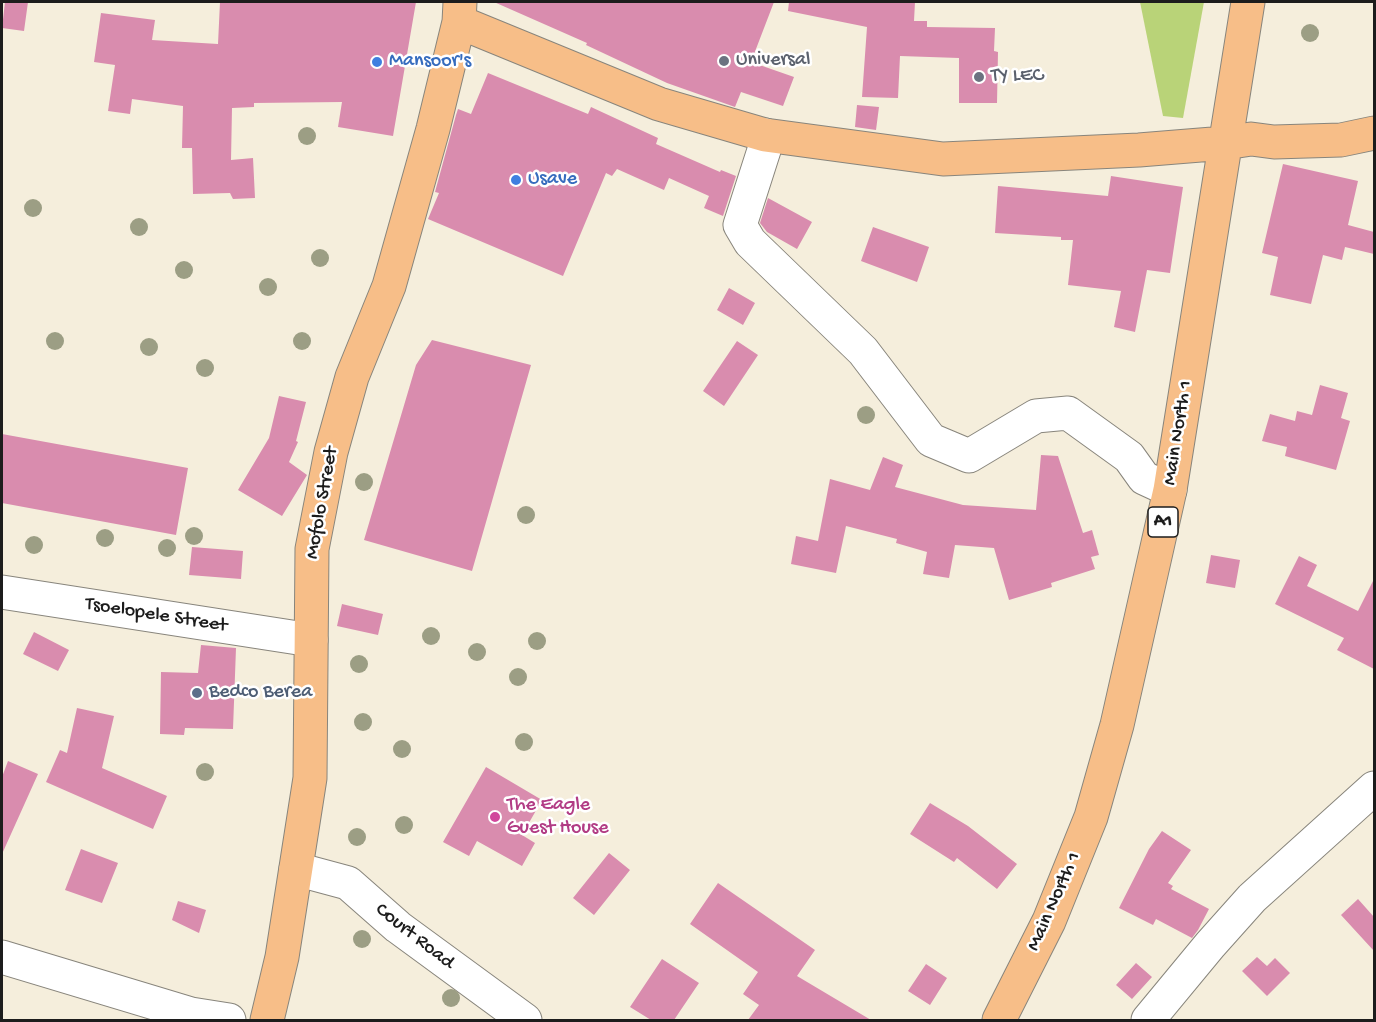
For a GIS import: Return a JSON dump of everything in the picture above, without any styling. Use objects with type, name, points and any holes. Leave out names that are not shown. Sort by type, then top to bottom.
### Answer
[{"type":"main road","name":"Main North 1","points":[[999,1020],[1049,921],[1091,817],[1117,725],[1170,490],[1248,2]]},
{"type":"main road","points":[[460,12],[659,104],[765,135],[943,159],[1139,150],[1251,139],[1274,142],[1341,140],[1374,133]]},
{"type":"main road","name":"Mofolo Street","points":[[267,1020],[282,957],[310,778],[312,549],[331,452],[352,376],[389,286],[433,129],[460,12]]},
{"type":"street","points":[[765,135],[765,147],[740,225],[750,242],[863,351],[931,440],[969,456],[1036,416],[1068,413],[1128,457],[1144,478],[1170,490]]},
{"type":"street","name":"Tsoelopele Street","points":[[2,592],[311,640]]},
{"type":"street","points":[[1148,1020],[1252,898],[1374,788]]},
{"type":"street","name":"Court Road","points":[[296,868],[348,883],[398,927],[525,1020]]},
{"type":"street","points":[[2,957],[191,1014],[229,1020]]},
{"type":"green space","points":[[1140,2],[1204,2],[1183,118],[1163,116]]},
{"type":"building","points":[[5,2],[28,2],[24,31],[2,28]]},
{"type":"building","points":[[220,2],[416,2],[393,136],[338,127],[342,102],[254,103],[254,107],[232,108],[231,160],[253,158],[255,198],[233,199],[230,193],[193,194],[192,148],[182,148],[183,106],[132,99],[130,114],[108,111],[115,65],[94,62],[101,13],[155,20],[152,40],[218,44]]},
{"type":"building","points":[[494,2],[774,2],[751,62],[794,77],[783,106],[741,92],[735,107],[667,83],[586,45],[587,43]]},
{"type":"building","points":[[789,2],[915,2],[914,21],[927,21],[927,27],[995,28],[994,51],[998,52],[997,103],[959,103],[959,58],[900,56],[898,98],[862,97],[867,27],[788,11]]},
{"type":"building","name":"Usave","points":[[488,73],[588,114],[591,107],[658,138],[656,144],[720,172],[721,170],[736,176],[723,216],[704,208],[709,196],[669,178],[664,190],[617,169],[612,176],[606,173],[563,276],[428,219],[439,193],[435,192],[458,109],[471,114]]},
{"type":"building","points":[[857,105],[879,107],[876,130],[855,127]]},
{"type":"building","points":[[1283,164],[1358,181],[1348,225],[1374,232],[1374,254],[1345,247],[1342,260],[1323,255],[1311,304],[1270,295],[1278,257],[1262,253]]},
{"type":"building","points":[[1111,176],[1183,187],[1170,273],[1147,270],[1135,332],[1114,327],[1121,291],[1068,285],[1073,240],[1061,240],[1061,237],[995,233],[998,186],[1108,196]]},
{"type":"building","points":[[768,198],[812,222],[797,249],[767,232],[760,223]]},
{"type":"building","points":[[873,227],[929,247],[917,282],[861,261]]},
{"type":"building","points":[[729,288],[755,303],[743,325],[717,310]]},
{"type":"building","points":[[432,340],[531,365],[472,571],[364,540],[416,365]]},
{"type":"building","points":[[737,341],[758,355],[724,406],[703,391]]},
{"type":"building","points":[[1320,385],[1348,393],[1341,418],[1350,421],[1336,470],[1285,456],[1287,447],[1262,441],[1270,414],[1295,421],[1297,411],[1312,415]]},
{"type":"building","points":[[279,396],[306,402],[296,441],[298,442],[289,462],[307,475],[282,516],[238,490],[269,438]]},
{"type":"building","points":[[2,434],[188,468],[176,535],[2,503]]},
{"type":"building","points":[[1041,455],[1058,456],[1083,533],[1092,530],[1099,555],[1091,557],[1095,569],[1051,583],[1052,587],[1009,600],[994,548],[955,545],[949,578],[923,574],[927,552],[896,543],[897,539],[846,526],[836,573],[791,564],[796,536],[818,541],[830,479],[870,490],[883,457],[903,465],[895,487],[963,505],[1036,510]]},
{"type":"building","points":[[192,547],[243,551],[241,579],[189,575]]},
{"type":"building","points":[[1211,555],[1240,560],[1235,588],[1206,583]]},
{"type":"building","points":[[1299,556],[1317,565],[1307,586],[1358,611],[1374,579],[1374,669],[1337,650],[1344,638],[1275,604]]},
{"type":"building","points":[[342,604],[383,614],[378,635],[337,626]]},
{"type":"building","points":[[34,632],[69,650],[58,671],[23,654]]},
{"type":"building","name":"Bedco Berea","points":[[201,645],[236,648],[233,729],[185,728],[184,735],[160,734],[161,672],[198,673]]},
{"type":"building","points":[[77,708],[114,716],[102,768],[167,796],[153,829],[46,782],[60,750],[67,753]]},
{"type":"building","points":[[8,761],[38,774],[2,854],[2,777]]},
{"type":"building","name":"The Eagle Guest House","points":[[486,767],[542,800],[522,835],[535,843],[522,866],[477,841],[469,856],[443,842]]},
{"type":"building","points":[[930,803],[968,826],[1017,864],[997,889],[957,858],[954,862],[910,834]]},
{"type":"building","points":[[1162,831],[1191,850],[1168,883],[1173,886],[1171,889],[1209,909],[1192,938],[1156,919],[1153,925],[1119,908],[1149,849]]},
{"type":"building","points":[[81,849],[118,863],[102,903],[65,890]]},
{"type":"building","points":[[609,853],[630,870],[594,915],[573,898]]},
{"type":"building","points":[[718,883],[815,950],[797,976],[871,1020],[748,1020],[759,1005],[743,994],[758,972],[690,924]]},
{"type":"building","points":[[1358,899],[1374,917],[1374,951],[1341,915]]},
{"type":"building","points":[[178,901],[206,910],[199,933],[172,920]]},
{"type":"building","points":[[1257,957],[1267,966],[1275,958],[1290,973],[1267,996],[1242,971]]},
{"type":"building","points":[[662,959],[699,983],[674,1020],[651,1020],[630,1007]]},
{"type":"building","points":[[1136,963],[1152,977],[1132,999],[1116,985]]},
{"type":"building","points":[[926,964],[947,978],[930,1005],[908,991]]},
{"type":"place","name":"Universal","points":[[724,61]]},
{"type":"place","name":"Mansoor's","points":[[377,62]]},
{"type":"place","name":"TY LEC","points":[[979,77]]},
{"type":"place","name":"Usave","points":[[516,180]]},
{"type":"place","name":"Bedco Berea","points":[[197,693]]},
{"type":"place","name":"The Eagle Guest House","points":[[495,817]]}]
